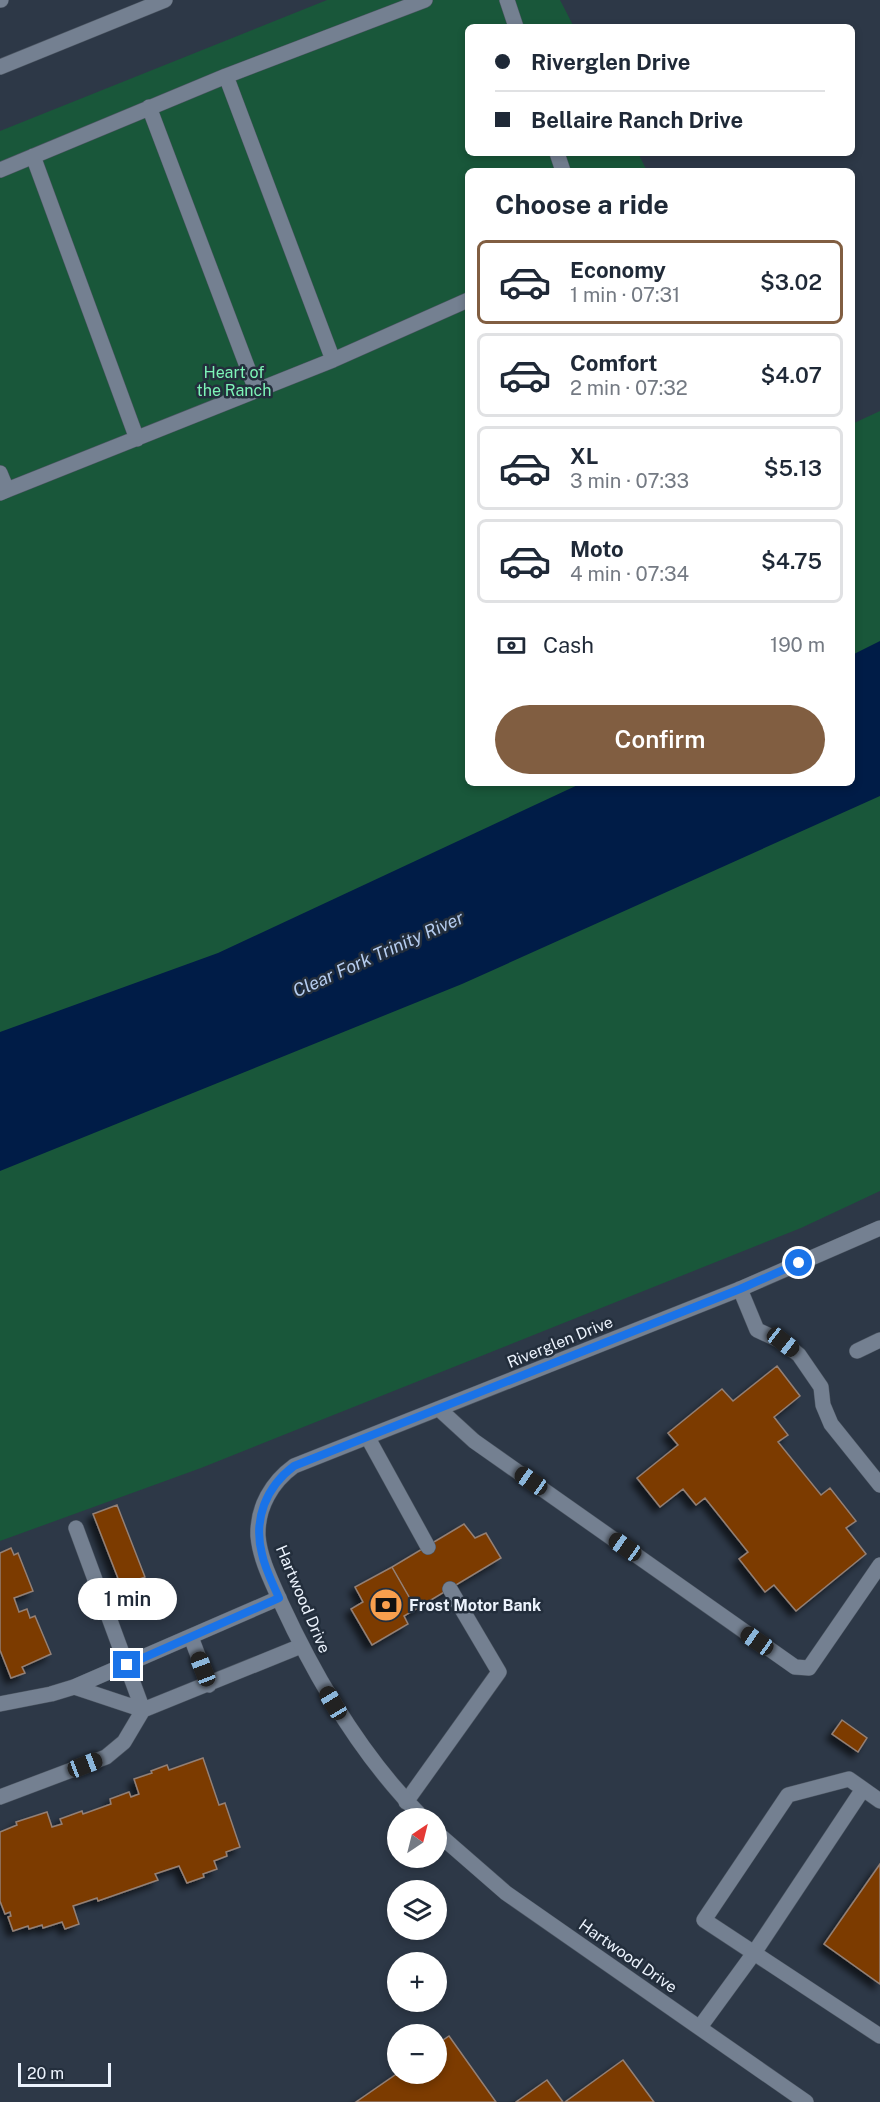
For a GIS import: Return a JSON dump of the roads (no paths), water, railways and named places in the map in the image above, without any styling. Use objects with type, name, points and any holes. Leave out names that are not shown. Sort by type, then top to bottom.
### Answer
[{"type":"street","points":[[0,67],[165,0]]},
{"type":"street","points":[[0,170],[226,76],[425,0]]},
{"type":"street","points":[[507,0],[515,24]]},
{"type":"street","points":[[226,76],[333,360]]},
{"type":"street","points":[[149,107],[256,390]]},
{"type":"street","points":[[33,156],[137,439]]},
{"type":"street","points":[[0,473],[4,491],[333,360],[465,301]]},
{"type":"street","name":"Riverglen Drive","points":[[265,1502],[281,1476],[294,1466],[740,1289],[880,1228]]},
{"type":"street","points":[[740,1289],[757,1330],[783,1342],[799,1354],[821,1387],[823,1405],[831,1424],[880,1485]]},
{"type":"street","points":[[857,1351],[880,1340]]},
{"type":"street","points":[[439,1409],[474,1441],[795,1667],[809,1668],[880,1565]]},
{"type":"street","points":[[368,1438],[428,1547]]},
{"type":"street","name":"Hartwood Drive","points":[[265,1502],[258,1536],[262,1556],[301,1646],[344,1722],[412,1808]]},
{"type":"street","points":[[76,1528],[143,1710]]},
{"type":"street","points":[[406,1802],[499,1672],[450,1589]]},
{"type":"street","points":[[0,1704],[74,1687],[279,1598]]},
{"type":"street","points":[[191,1637],[209,1684]]},
{"type":"street","points":[[0,1797],[106,1757],[124,1742],[143,1710],[301,1646]]},
{"type":"street","points":[[74,1687],[143,1710]]},
{"type":"street","points":[[880,1801],[849,1779],[788,1795],[704,1920],[880,2036]]},
{"type":"street","points":[[700,2027],[753,1953],[863,1789]]},
{"type":"street","name":"Hartwood Drive","points":[[447,1842],[506,1893],[806,2102]]},
{"type":"water","name":"Clear Fork Trinity River","points":[[880,641],[880,796],[462,984],[0,1171],[0,1032],[218,953],[576,786],[855,786],[855,654]]},
{"type":"place","name":"Frost Motor Bank","points":[[386,1605]]},
{"type":"park label","name":"Heart of the Ranch","points":[[234,381]]}]
